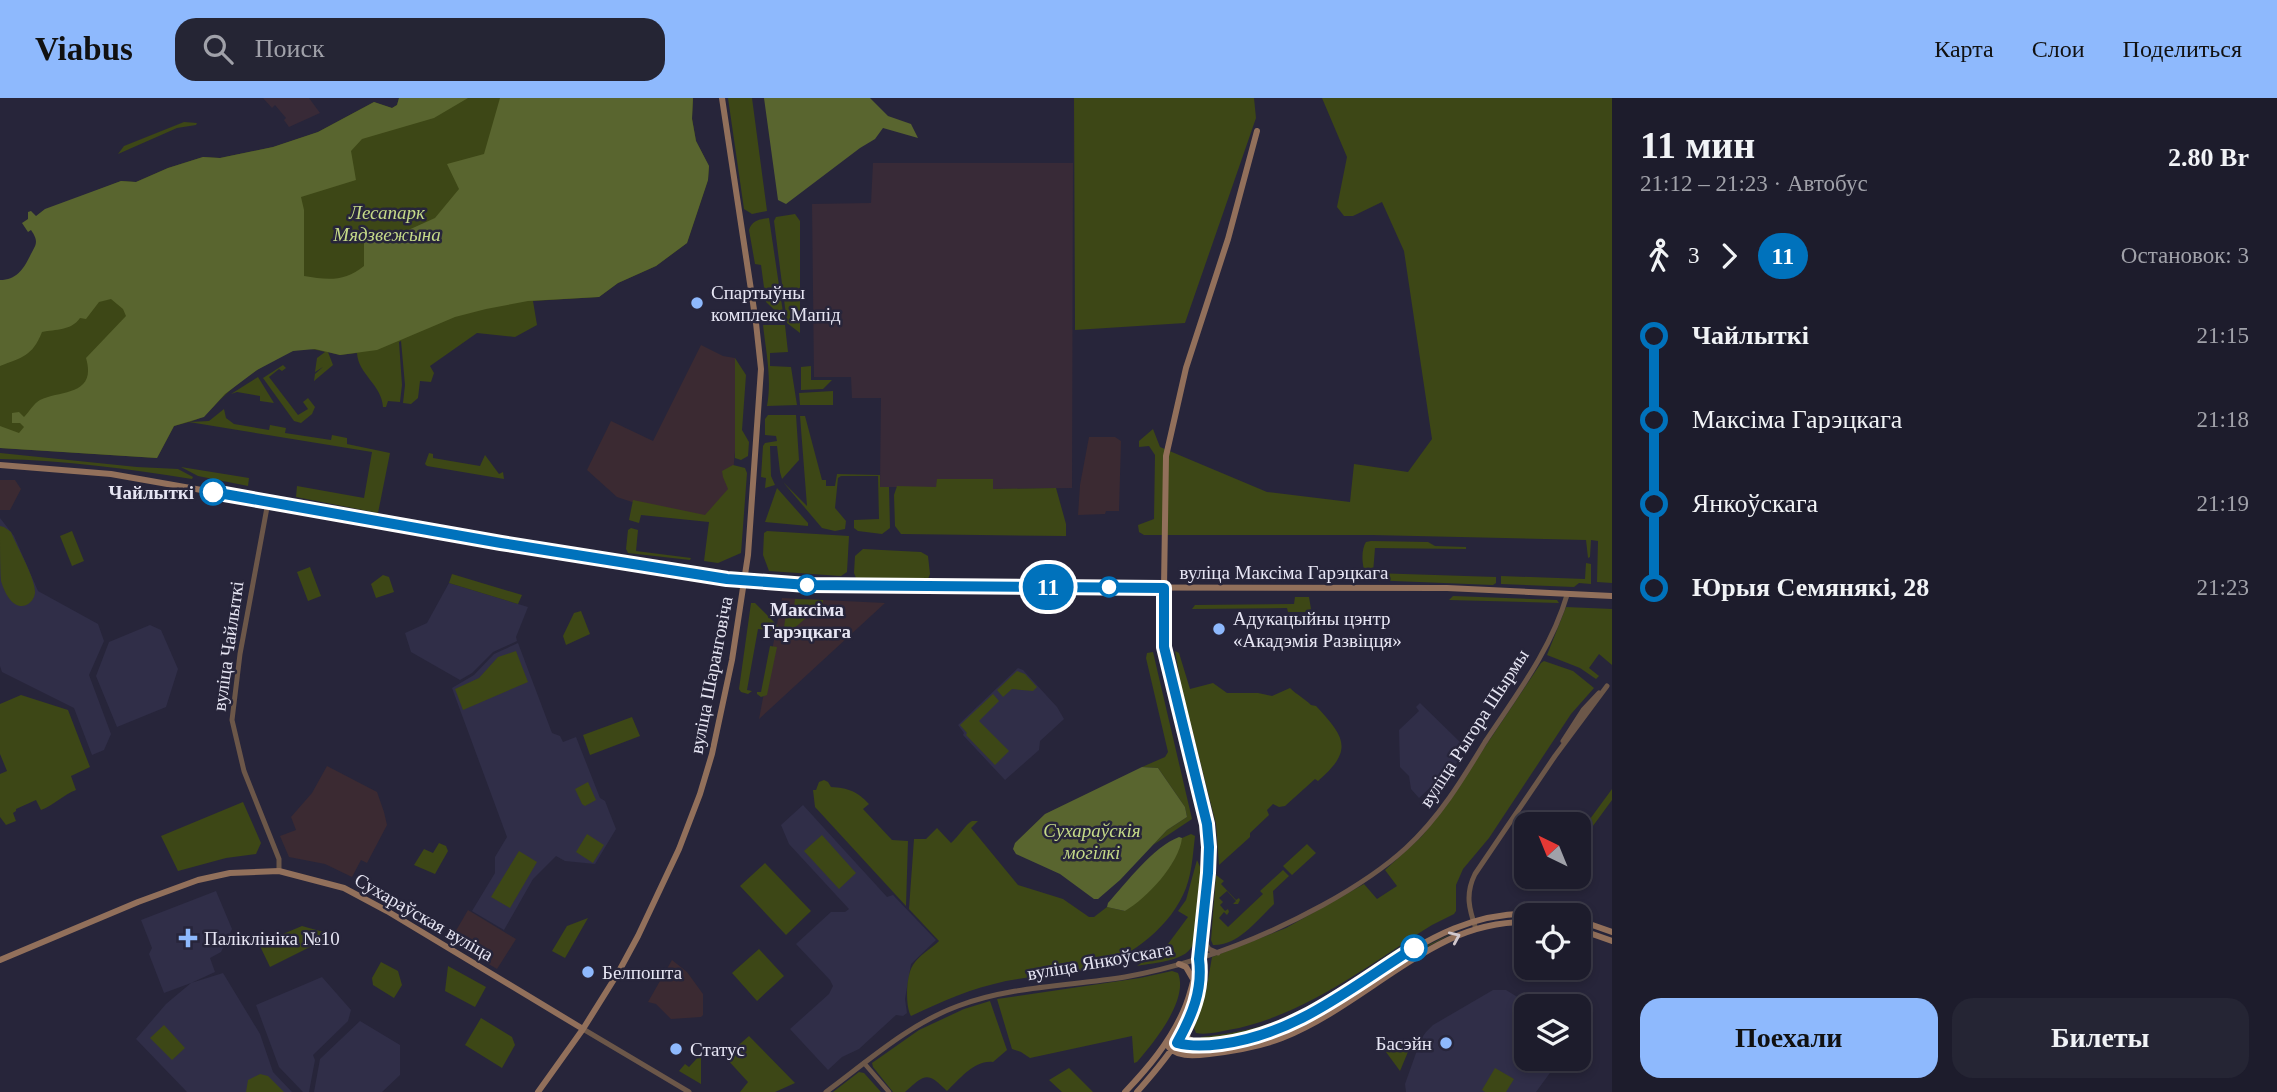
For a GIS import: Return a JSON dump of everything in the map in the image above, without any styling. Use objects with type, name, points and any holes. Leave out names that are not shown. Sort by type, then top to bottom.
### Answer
[{"type":"main road","name":"вуліца Шаранговіча","points":[[538,1092],[583,1030],[638,936],[679,849],[712,754],[725,695],[745,580],[761,361],[722,98]]},
{"type":"main road","points":[[1164,588],[1166,456],[1185,368],[1228,239],[1257,131]]},
{"type":"main road","name":"вуліца Максіма Гарэцкага","points":[[0,466],[111,474],[675,572],[763,582],[807,585],[1447,588],[1612,596]]},
{"type":"main road","points":[[747,559],[753,574],[763,582]]},
{"type":"main road","name":"Сухараўская вуліца","points":[[0,960],[188,884],[230,873],[279,870],[333,884],[359,896],[583,1030]]},
{"type":"main road","points":[[1166,1043],[1201,1046],[1244,1040],[1286,1027],[1331,1002],[1433,937],[1473,921],[1514,914]]},
{"type":"main road","points":[[1166,1043],[1172,1051],[1186,1055],[1202,1055],[1245,1049],[1279,1040],[1314,1023],[1425,952],[1456,936],[1476,929],[1514,923]]},
{"type":"main road","points":[[1591,925],[1612,932]]},
{"type":"main road","points":[[1591,934],[1612,941]]},
{"type":"main road","points":[[1137,1092],[1172,1051],[1185,1029],[1202,977],[1199,959]]},
{"type":"main road","points":[[1125,1092],[1166,1043],[1184,1010],[1199,959]]},
{"type":"main road","points":[[1179,964],[1186,968],[1193,979]]},
{"type":"main road","points":[[1185,1029],[1192,1041],[1201,1046]]},
{"type":"street","name":"вуліца Чайлыткі","points":[[268,502],[240,654],[232,720],[244,771],[279,859],[279,870]]},
{"type":"street","name":"вуліца Янкоўскага","points":[[826,1092],[925,1021],[972,1001],[1042,987],[1126,976],[1199,959],[1208,873],[1207,824],[1164,647],[1164,588]]},
{"type":"street","name":"вуліца Рыгора Шырмы","points":[[1199,959],[1289,925],[1354,887],[1405,849],[1448,800],[1516,698],[1556,626],[1567,595]]},
{"type":"street","points":[[1476,929],[1468,896],[1475,874],[1583,710],[1609,683]]},
{"type":"street","points":[[1202,936],[1207,947],[1218,953]]},
{"type":"street","points":[[583,1030],[689,1092]]},
{"type":"street","points":[[864,1063],[888,1092]]},
{"type":"shaded area","points":[[263,98],[309,98],[320,113],[289,127],[284,120],[286,118],[275,105],[272,108]]},
{"type":"shaded area","points":[[873,163],[1073,163],[1072,488],[992,489],[993,479],[937,479],[937,487],[880,487],[881,398],[852,398],[851,377],[814,377],[812,204],[871,203]]},
{"type":"shaded area","points":[[701,345],[723,356],[735,358],[736,440],[732,484],[710,517],[617,497],[587,470],[611,421],[653,441]]},
{"type":"shaded area","points":[[1089,437],[1115,437],[1121,441],[1119,511],[1078,515],[1080,485]]},
{"type":"shaded area","points":[[0,480],[15,480],[21,489],[10,510],[0,510]]},
{"type":"shaded area","points":[[0,518],[14,536],[38,591],[98,624],[104,641],[89,675],[111,734],[104,750],[92,755],[74,708],[2,672]]},
{"type":"shaded area","points":[[449,583],[528,607],[516,637],[517,641],[493,652],[472,673],[460,680],[411,652],[405,633],[427,623]]},
{"type":"shaded area","points":[[782,598],[885,603],[759,719]]},
{"type":"shaded area","points":[[150,625],[161,630],[178,669],[166,707],[117,727],[96,676],[109,642]]},
{"type":"shaded area","points":[[518,643],[552,733],[560,736],[563,742],[576,737],[600,798],[605,801],[616,829],[595,864],[565,861],[556,856],[533,879],[504,930],[472,911],[495,873],[495,857],[507,837],[452,688],[474,675],[494,654]]},
{"type":"shaded area","points":[[1018,668],[1023,670],[1057,707],[1064,719],[1040,741],[1039,750],[1005,780],[963,735],[958,725]]},
{"type":"shaded area","points":[[1420,703],[1462,744],[1461,756],[1452,770],[1419,798],[1411,789],[1409,776],[1400,767],[1399,730],[1419,711],[1416,707]]},
{"type":"shaded area","points":[[327,766],[377,792],[387,825],[367,863],[361,860],[352,877],[325,864],[289,857],[280,836],[296,830],[291,817],[312,793]]},
{"type":"shaded area","points":[[803,805],[887,897],[893,895],[936,940],[911,964],[905,999],[907,1013],[903,1016],[896,1015],[859,1049],[842,1057],[828,1070],[790,1029],[829,994],[833,986],[796,944],[831,912],[845,912],[849,909],[789,844],[781,825]]},
{"type":"shaded area","name":"Паліклініка №10","points":[[216,891],[232,929],[221,952],[210,958],[215,972],[164,993],[149,954],[152,948],[141,920]]},
{"type":"shaded area","points":[[468,910],[516,939],[497,969],[450,941]]},
{"type":"shaded area","points":[[672,960],[687,972],[703,994],[701,1017],[671,1019],[656,1004],[648,1002]]},
{"type":"shaded area","points":[[223,973],[260,1034],[273,1072],[292,1092],[187,1092],[136,1039],[166,1004],[191,983]]},
{"type":"shaded area","points":[[322,977],[351,1010],[348,1021],[313,1055],[315,1060],[309,1092],[303,1092],[279,1067],[256,1005]]},
{"type":"shaded area","points":[[1493,990],[1506,990],[1514,995],[1514,1071],[1551,1071],[1536,1092],[1406,1092],[1405,1084],[1421,1039],[1433,1025]]},
{"type":"shaded area","points":[[360,1021],[400,1045],[400,1075],[382,1092],[314,1092],[320,1059]]},
{"type":"green space","name":"Лесапарк Мядзвежына","points":[[399,98],[693,98],[692,118],[696,141],[709,166],[708,180],[687,243],[656,266],[618,283],[599,297],[533,301],[537,325],[515,337],[477,333],[430,366],[434,373],[431,382],[420,381],[418,398],[411,404],[403,403],[405,385],[401,341],[400,402],[388,401],[386,407],[383,407],[379,392],[361,367],[357,353],[340,355],[328,352],[333,365],[314,381],[315,374],[323,367],[315,372],[317,358],[325,352],[301,349],[256,370],[205,414],[190,422],[209,421],[224,409],[226,418],[234,424],[269,430],[270,425],[286,428],[285,433],[331,440],[332,435],[347,438],[347,444],[390,453],[378,513],[296,497],[297,486],[364,498],[372,452],[189,422],[174,426],[157,458],[0,448],[0,289],[57,277],[41,212],[121,181],[136,182],[203,157],[220,158],[273,147],[318,132],[374,102],[392,108],[397,105]]},
{"type":"green space","name":"Лесапарк Мядзвежына","points":[[399,98],[468,98],[434,118],[362,139],[351,151],[356,180],[301,197],[304,210],[304,276],[328,279],[350,275],[364,266],[364,241],[395,236],[435,218],[459,189],[447,164],[484,154],[500,98],[693,98],[692,119],[696,141],[709,166],[708,180],[687,243],[656,266],[618,283],[599,297],[528,301],[486,309],[455,317],[377,350],[340,355],[315,349],[293,351],[257,370],[225,394],[204,417],[174,426],[157,458],[0,448],[0,426],[19,433],[24,427],[20,423],[12,423],[12,413],[19,412],[24,417],[40,400],[75,390],[82,385],[88,370],[86,358],[126,316],[123,309],[111,299],[99,302],[86,319],[80,318],[68,327],[42,332],[30,351],[0,366],[0,280],[18,273],[25,266],[35,246],[34,234],[31,230],[28,232],[22,223],[28,219],[28,212],[31,211],[36,216],[45,209],[121,181],[136,182],[203,157],[220,158],[273,147],[318,132],[374,102],[392,108],[397,105]]},
{"type":"green space","points":[[728,98],[752,98],[767,211],[752,214],[744,209]]},
{"type":"green space","points":[[764,98],[870,98],[888,116],[911,124],[918,138],[883,128],[875,139],[786,204],[778,200]]},
{"type":"green space","points":[[1074,98],[1254,98],[1256,118],[1185,323],[1075,330]]},
{"type":"green space","points":[[1322,98],[1612,98],[1612,583],[1597,582],[1598,541],[1591,540],[1588,558],[1586,540],[1372,535],[1144,535],[1139,532],[1138,525],[1154,519],[1155,455],[1149,446],[1139,447],[1139,441],[1153,429],[1160,447],[1267,492],[1350,502],[1354,464],[1408,472],[1432,439],[1404,251],[1382,202],[1353,216],[1344,216],[1337,207],[1347,157]]},
{"type":"green space","points":[[184,122],[197,123],[177,128],[118,154],[124,146]]},
{"type":"green space","points":[[795,214],[800,221],[800,333],[787,323],[774,221],[776,217]]},
{"type":"green space","points":[[769,218],[784,319],[766,302],[761,265],[755,264],[749,230],[754,222]]},
{"type":"green space","points":[[763,325],[785,325],[788,352],[770,353],[770,366],[791,367],[797,405],[767,406],[769,376]]},
{"type":"green space","points":[[735,358],[746,375],[742,430],[749,442],[748,456],[741,460],[735,458]]},
{"type":"green space","points":[[283,365],[286,368],[282,371],[279,369],[269,377],[298,415],[308,409],[303,402],[308,398],[315,407],[312,414],[301,423],[294,421],[263,378]]},
{"type":"green space","points":[[811,366],[811,380],[832,380],[823,389],[801,390],[801,367]]},
{"type":"green space","points":[[258,377],[274,403],[260,401],[260,396],[237,392],[231,394]]},
{"type":"green space","points":[[833,391],[833,405],[800,405],[799,393]]},
{"type":"green space","points":[[768,415],[796,415],[799,460],[782,479],[777,446],[770,446],[771,476],[775,485],[765,488],[766,478],[761,477],[763,446],[765,443],[777,441],[776,436],[765,435],[765,419]]},
{"type":"green space","points":[[800,416],[805,416],[822,480],[826,480],[826,486],[835,486],[837,474],[880,475],[880,487],[889,487],[890,528],[882,534],[854,528],[854,520],[879,519],[878,476],[838,478],[835,508],[846,521],[845,529],[835,531],[822,528],[783,482],[807,506]]},
{"type":"green space","points":[[0,453],[178,469],[193,477],[192,479],[72,463],[0,459]]},
{"type":"green space","points":[[429,453],[433,454],[433,458],[480,466],[485,455],[499,474],[503,472],[504,479],[427,466],[425,464]]},
{"type":"green space","points":[[733,465],[745,468],[747,473],[741,553],[718,563],[704,561],[709,522],[641,515],[639,523],[629,520],[633,500],[705,515],[728,489],[722,471]]},
{"type":"green space","points":[[181,467],[249,478],[248,486],[198,476]]},
{"type":"green space","points":[[937,479],[993,479],[993,489],[1056,488],[1066,524],[1066,536],[901,534],[895,526],[894,495],[897,486],[936,487]]},
{"type":"green space","points":[[777,488],[808,523],[808,526],[765,522]]},
{"type":"green space","points":[[0,526],[11,532],[33,580],[35,593],[31,602],[25,606],[12,602],[1,581]]},
{"type":"green space","points":[[628,530],[638,530],[636,551],[691,558],[690,560],[628,553]]},
{"type":"green space","points":[[72,531],[84,561],[72,566],[60,536]]},
{"type":"green space","points":[[767,531],[849,536],[847,572],[841,576],[769,571],[763,555],[764,533]]},
{"type":"green space","points":[[1366,542],[1428,542],[1435,546],[1466,547],[1375,548],[1373,573],[1496,577],[1496,583],[1369,580],[1363,567],[1362,556]]},
{"type":"green space","points":[[863,549],[921,552],[928,556],[928,579],[924,582],[860,580],[854,573],[855,556]]},
{"type":"green space","points":[[1586,563],[1591,564],[1591,584],[1579,583],[1574,587],[1501,584],[1501,576],[1585,579]]},
{"type":"green space","points":[[310,567],[321,596],[308,601],[297,572]]},
{"type":"green space","points":[[452,574],[522,595],[518,604],[449,583]]},
{"type":"green space","points":[[383,575],[389,577],[394,592],[376,598],[371,584]]},
{"type":"green space","points":[[1453,596],[1557,600],[1559,603],[1449,600]]},
{"type":"green space","points":[[1295,597],[1309,597],[1311,609],[1305,612],[1288,612],[1287,608],[1192,609],[1195,605],[1294,604]]},
{"type":"green space","points":[[795,599],[823,600],[823,603],[787,632],[784,627],[787,608],[794,607]]},
{"type":"green space","points":[[751,603],[755,603],[781,629],[780,632],[758,629],[747,690],[752,691],[748,694],[739,689]]},
{"type":"green space","points":[[1566,607],[1612,609],[1612,665],[1599,654],[1589,668],[1599,676],[1596,679],[1580,668],[1547,655]]},
{"type":"green space","points":[[581,611],[590,634],[566,645],[563,636],[574,613]]},
{"type":"green space","points":[[770,646],[777,647],[767,695],[761,697],[757,692],[761,692]]},
{"type":"green space","points":[[516,651],[528,682],[463,710],[455,689],[479,678],[498,657]]},
{"type":"green space","points":[[1175,651],[1179,653],[1190,689],[1213,683],[1227,693],[1272,696],[1290,688],[1316,706],[1334,726],[1341,744],[1337,761],[1318,781],[1315,779],[1285,806],[1273,804],[1267,810],[1269,815],[1250,833],[1250,837],[1219,865],[1216,824],[1182,690]]},
{"type":"green space","points":[[1153,652],[1192,819],[1153,845],[1167,830],[1187,817],[1185,807],[1158,768],[1142,767],[1165,757],[1168,752],[1146,658],[1147,653]]},
{"type":"green space","points":[[1544,661],[1573,671],[1594,688],[1571,714],[1489,838],[1463,869],[1456,885],[1454,914],[1432,925],[1334,988],[1283,1014],[1228,1030],[1196,1033],[1194,1028],[1206,991],[1212,957],[1286,928],[1364,884],[1377,899],[1397,886],[1385,870],[1421,837],[1440,814]]},
{"type":"green space","points":[[1017,671],[1025,674],[1037,687],[1033,691],[1012,689],[1003,697],[997,690]]},
{"type":"green space","points":[[993,694],[999,701],[979,721],[1009,751],[995,765],[960,725]]},
{"type":"green space","points":[[21,695],[68,710],[90,767],[71,776],[76,790],[41,810],[36,800],[16,809],[13,813],[16,821],[6,825],[0,817],[0,774],[7,771],[0,754],[0,704]]},
{"type":"green space","points":[[632,717],[640,736],[590,755],[583,735]]},
{"type":"green space","name":"Сухараўскія могілкі","points":[[1142,767],[1158,768],[1185,807],[1187,817],[1167,830],[1120,880],[1098,899],[1094,899],[1060,874],[1016,854],[1013,849],[1015,843],[1045,814]]},
{"type":"green space","points":[[824,780],[831,787],[852,791],[865,800],[869,804],[863,809],[892,840],[908,841],[906,906],[815,807],[813,790]]},
{"type":"green space","points":[[588,782],[596,800],[585,806],[575,789]]},
{"type":"green space","points":[[1612,789],[1612,800],[1591,829],[1591,818]]},
{"type":"green space","points":[[243,802],[261,843],[256,854],[226,858],[178,871],[161,836]]},
{"type":"green space","points":[[972,821],[978,821],[971,828],[1018,885],[1063,899],[1089,917],[1094,917],[1107,907],[1125,911],[1172,863],[1182,838],[1191,834],[1195,836],[1188,882],[1180,902],[1161,926],[1137,947],[1110,962],[1074,972],[993,984],[911,1016],[907,998],[911,970],[918,958],[939,941],[909,909],[914,839],[926,839],[937,828],[951,843]]},
{"type":"green space","points":[[587,834],[604,845],[593,863],[576,852]]},
{"type":"green space","points":[[822,835],[856,873],[839,889],[804,851]]},
{"type":"green space","points":[[1179,837],[1182,838],[1175,859],[1143,898],[1125,911],[1107,907],[1150,857]]},
{"type":"green space","points":[[439,843],[446,846],[448,851],[435,874],[414,865],[424,849],[433,853]]},
{"type":"green space","points":[[1307,844],[1316,853],[1292,875],[1283,866]]},
{"type":"green space","points":[[519,851],[537,862],[510,908],[491,897]]},
{"type":"green space","points":[[1197,860],[1201,869],[1194,942],[1191,949],[1170,960],[1137,966],[1168,944],[1188,917],[1178,911],[1186,900]]},
{"type":"green space","points":[[765,863],[811,911],[786,935],[740,886]]},
{"type":"green space","points":[[1283,870],[1289,876],[1273,891],[1274,904],[1239,937],[1213,945],[1211,940],[1216,875],[1224,881],[1221,884],[1236,900],[1240,900],[1238,904],[1233,904],[1236,901],[1227,891],[1219,898],[1223,902],[1220,905],[1229,912],[1227,915],[1224,912],[1219,918],[1228,927],[1263,894],[1260,891]]},
{"type":"green space","points":[[588,918],[565,958],[552,951],[567,926]]},
{"type":"green space","points":[[302,926],[334,935],[270,967],[259,944]]},
{"type":"green space","points":[[1459,930],[1425,948],[1324,1013],[1288,1031],[1245,1045],[1203,1051],[1244,1044],[1288,1030],[1424,947]]},
{"type":"green space","points":[[1400,947],[1362,976],[1291,1019],[1259,1030],[1201,1040],[1201,1037],[1264,1025],[1300,1011],[1344,986]]},
{"type":"green space","points":[[759,949],[784,976],[757,1001],[732,973]]},
{"type":"green space","points":[[381,962],[398,971],[402,985],[394,998],[373,985],[372,978]]},
{"type":"green space","points":[[448,966],[486,987],[475,1007],[445,991]]},
{"type":"green space","points":[[1172,971],[1178,973],[1180,984],[1174,1008],[1137,1062],[1134,1063],[1132,1036],[1030,1058],[1012,1049],[997,999]]},
{"type":"green space","points":[[990,1001],[1007,1050],[993,1062],[974,1067],[947,1091],[935,1080],[926,1077],[905,1092],[893,1092],[873,1067],[872,1063],[919,1030],[964,1009]]},
{"type":"green space","points":[[481,1018],[512,1037],[515,1045],[502,1068],[465,1045]]},
{"type":"green space","points":[[164,1025],[185,1048],[172,1060],[150,1038]]},
{"type":"green space","points":[[749,1036],[795,1083],[775,1092],[740,1092],[748,1082],[725,1057]]},
{"type":"green space","points":[[1405,1040],[1410,1047],[1400,1071],[1386,1052]]},
{"type":"green space","points":[[701,1054],[701,1084],[679,1071],[685,1064],[689,1067]]},
{"type":"green space","points":[[1069,1068],[1093,1092],[1062,1092],[1049,1080]]},
{"type":"green space","points":[[1495,1068],[1514,1079],[1506,1092],[1482,1090]]},
{"type":"green space","points":[[859,1072],[864,1073],[881,1092],[833,1092]]},
{"type":"green space","points":[[260,1074],[268,1076],[284,1092],[246,1092],[248,1080]]},
{"type":"bus line","name":"11","points":[[213,492],[501,543],[727,579],[807,585],[1164,588],[1164,647],[1207,824],[1209,847],[1199,959],[1202,977],[1192,1013],[1177,1043],[1206,1046],[1276,1031],[1321,1008],[1414,948]]},
{"type":"place","name":"Спартыўны комплекс Мапід","points":[[697,303]]},
{"type":"place","name":"Чайлыткі","points":[[213,492]]},
{"type":"place","name":"Максіма Гарэцкага","points":[[807,585]]},
{"type":"place","name":"Адукацыйны цэнтр «Акадэмія Развіцця»","points":[[1219,629]]},
{"type":"place","name":"Паліклініка №10","points":[[188,938]]},
{"type":"place","name":"Белпошта","points":[[588,972]]},
{"type":"place","name":"Басэйн","points":[[1446,1043]]},
{"type":"place","name":"Статус","points":[[676,1049]]}]
